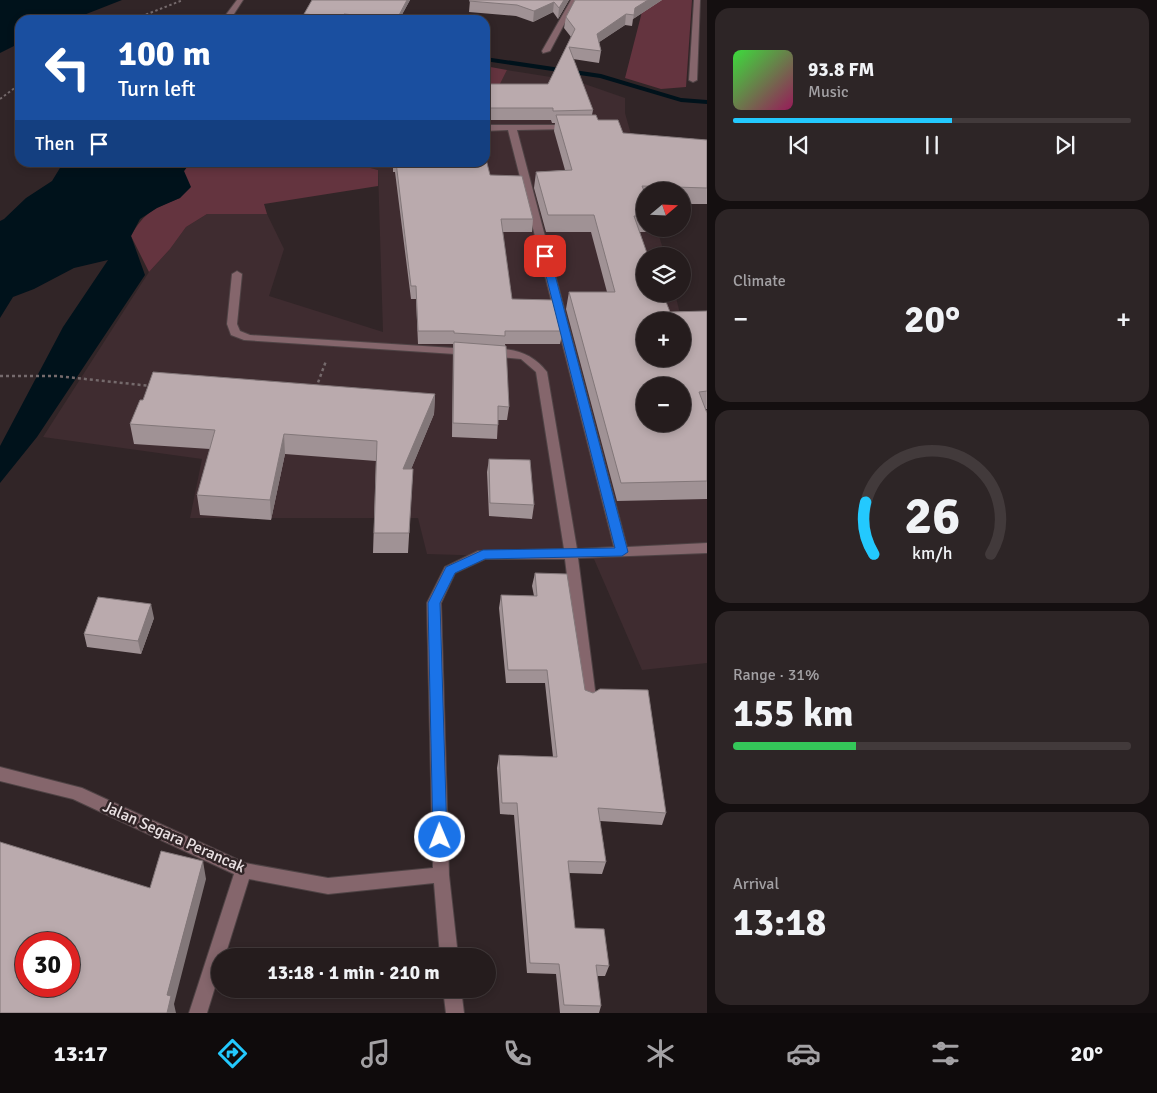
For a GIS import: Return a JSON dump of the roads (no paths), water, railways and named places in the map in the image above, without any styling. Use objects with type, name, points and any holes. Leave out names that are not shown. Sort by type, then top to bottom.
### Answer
[{"type":"street","points":[[230,15],[240,0]]},
{"type":"street","points":[[546,51],[574,0]]},
{"type":"street","points":[[693,80],[698,0]]},
{"type":"street","points":[[490,128],[578,127]]},
{"type":"street","points":[[512,128],[622,552]]},
{"type":"street","points":[[237,274],[232,324],[235,333],[248,338],[521,355],[534,361],[541,372],[571,554],[589,698]]},
{"type":"street","points":[[448,948],[441,876],[434,603],[450,570],[483,554],[571,554],[707,548]]},
{"type":"street","name":"Jalan Segara Perancak","points":[[0,774],[76,794],[243,870],[328,886],[441,876]]},
{"type":"street","points":[[198,1013],[243,870]]},
{"type":"street","points":[[453,998],[455,1013]]},
{"type":"water","points":[[0,0],[122,0],[84,15],[15,15],[15,46],[0,53]]},
{"type":"water","points":[[61,167],[187,167],[184,171],[191,187],[180,198],[157,208],[140,219],[131,236],[145,275],[37,437],[0,483],[0,446],[63,327],[108,260],[74,268],[34,289],[13,297],[0,318],[0,221],[26,198],[52,181]]},
{"type":"waterway","points":[[490,60],[601,76],[681,100],[707,102]]}]
